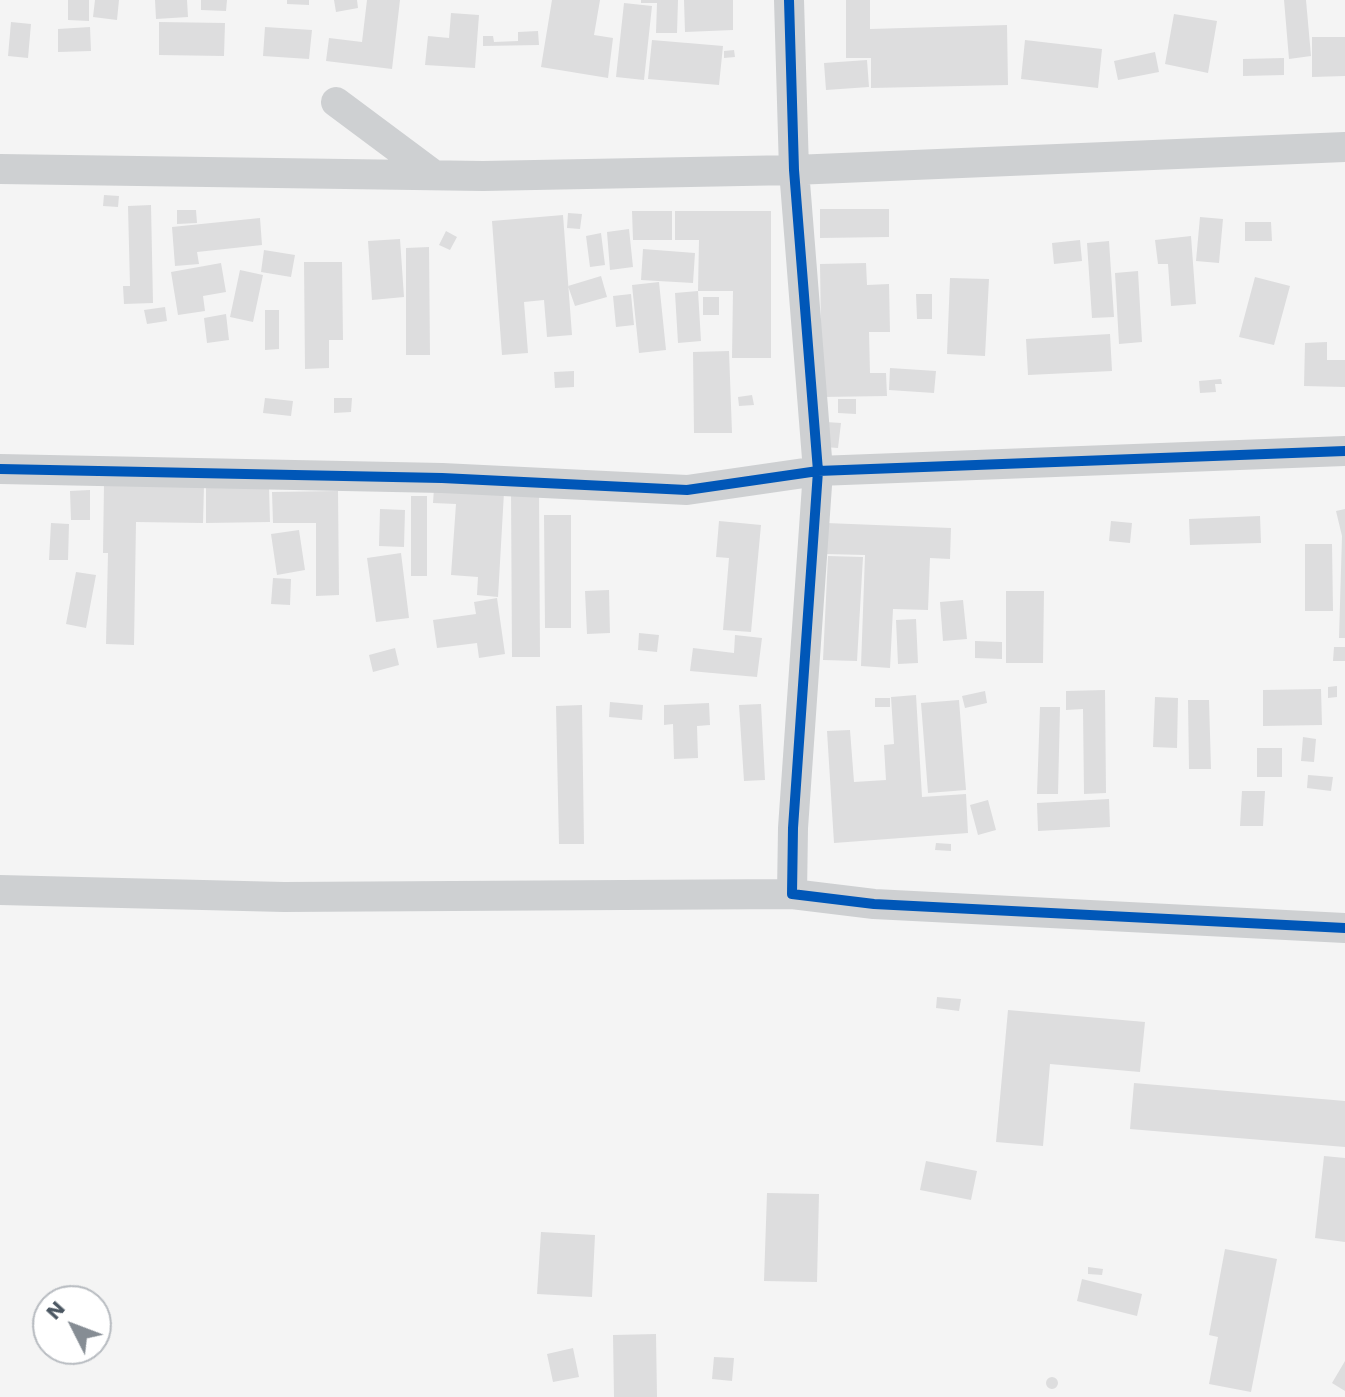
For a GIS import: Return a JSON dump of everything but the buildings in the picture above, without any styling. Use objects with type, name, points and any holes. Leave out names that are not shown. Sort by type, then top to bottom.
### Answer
[{"type":"street","points":[[789,0],[794,170],[818,471],[793,828],[792,894]]},
{"type":"street","points":[[336,102],[434,175]]},
{"type":"street","points":[[0,169],[434,175],[794,170],[1345,147]]},
{"type":"street","points":[[0,469],[442,478],[687,490],[818,471],[1345,451]]},
{"type":"street","points":[[0,890],[284,897],[792,894],[874,904],[1345,928]]},
{"type":"cycle path","points":[[789,0],[794,170],[818,471],[793,828],[792,894],[874,904],[1345,928]]},
{"type":"cycle path","points":[[0,469],[442,478],[687,490],[818,471],[1345,451]]}]
